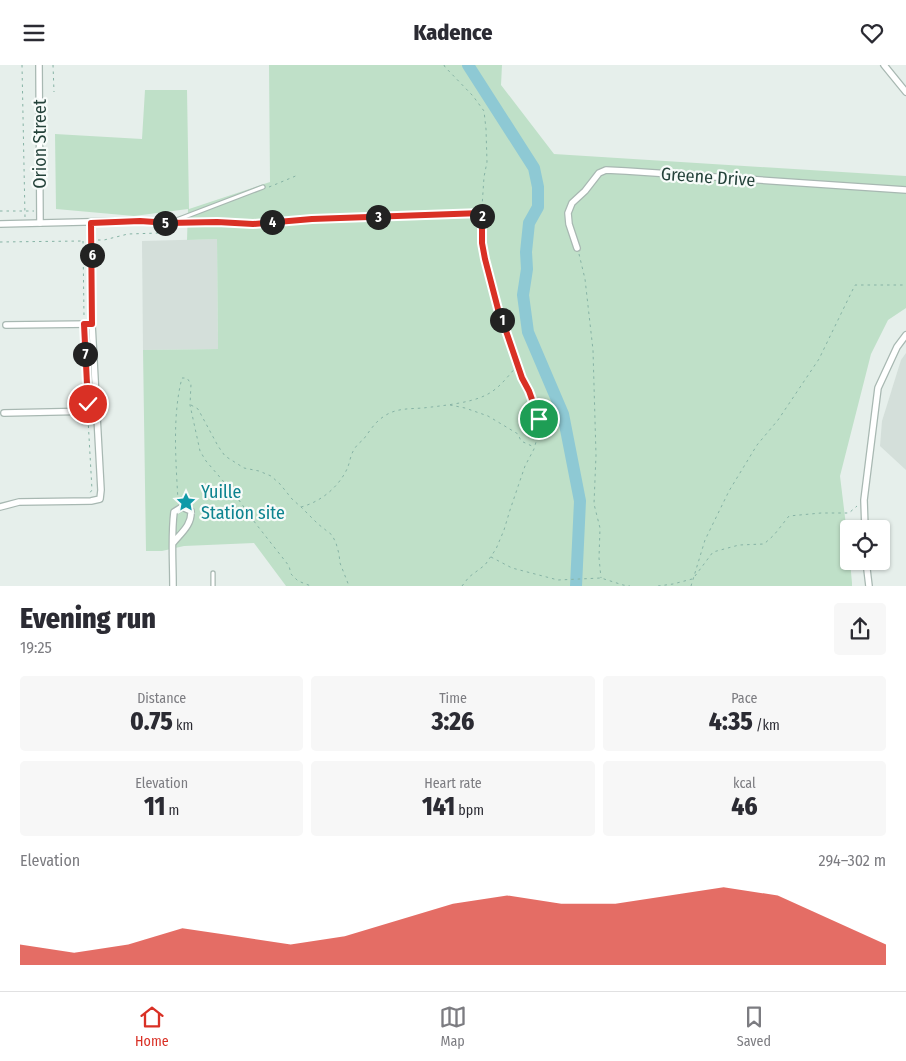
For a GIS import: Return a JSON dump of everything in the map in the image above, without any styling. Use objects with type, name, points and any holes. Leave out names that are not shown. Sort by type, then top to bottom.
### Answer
[{"type":"street","name":"Orion Street","points":[[39,65],[40,223]]},
{"type":"street","points":[[884,65],[906,92]]},
{"type":"street","name":"Greene Drive","points":[[577,248],[569,224],[568,213],[570,207],[573,201],[589,186],[597,175],[606,170],[906,189]]},
{"type":"street","points":[[0,224],[140,221],[257,224],[312,219],[482,213]]},
{"type":"street","points":[[0,507],[19,502],[100,499],[92,324],[91,223]]},
{"type":"street","points":[[6,325],[92,324]]},
{"type":"street","points":[[865,520],[864,500],[878,388],[897,347],[906,335]]},
{"type":"street","points":[[4,413],[97,411]]},
{"type":"street","points":[[173,543],[189,525],[192,517],[191,511],[182,507],[174,512],[173,523],[173,543],[173,586]]},
{"type":"street","points":[[867,570],[869,586]]},
{"type":"lane","points":[[169,223],[263,187]]},
{"type":"lane","points":[[213,573],[213,586]]},
{"type":"path","points":[[22,65],[25,224]]},
{"type":"path","points":[[53,65],[54,92]]},
{"type":"path","points":[[444,65],[473,96],[484,111],[487,162],[484,177],[482,243],[498,309],[508,334],[517,366],[539,419],[538,435],[496,549],[485,565],[469,577],[462,586]]},
{"type":"path","points":[[263,187],[274,185],[298,175]]},
{"type":"path","points":[[0,211],[40,211]]},
{"type":"path","points":[[0,242],[92,241],[128,234],[160,233]]},
{"type":"path","points":[[83,241],[84,324],[92,490],[89,494],[86,494],[86,501]]},
{"type":"path","points":[[577,248],[585,279],[593,350],[596,455],[594,504],[600,527],[599,558],[601,578]]},
{"type":"path","points":[[694,578],[705,540],[730,491],[757,445],[778,420],[819,359],[855,285],[906,285]]},
{"type":"path","points":[[301,507],[319,500],[328,494],[340,481],[355,448],[381,418],[393,411],[448,404],[486,395],[497,387],[517,366]]},
{"type":"path","points":[[179,509],[176,470],[176,418],[182,378],[187,378],[190,384],[190,405],[200,451],[289,566],[291,574],[298,581],[311,586]]},
{"type":"path","points":[[448,404],[488,416],[518,434],[522,441],[534,447]]},
{"type":"path","points":[[190,405],[198,409],[225,456],[244,468],[271,476],[292,499],[332,535],[349,586]]},
{"type":"path","points":[[690,586],[713,552],[739,545],[764,544],[789,516],[849,513],[864,500]]},
{"type":"path","points":[[490,557],[512,569],[558,580],[601,578],[630,586]]},
{"type":"path","points":[[658,586],[673,585],[694,578]]},
{"type":"shaded area","points":[[217,239],[218,349],[143,350],[142,241]]},
{"type":"shaded area","points":[[906,353],[906,470],[880,446],[882,421],[901,360]]},
{"type":"green space","points":[[269,65],[502,65],[501,85],[554,154],[906,176],[906,308],[888,320],[871,354],[840,476],[845,520],[840,520],[840,570],[851,570],[852,586],[286,586],[254,543],[184,546],[162,551],[146,551],[143,350],[218,349],[217,239],[187,240],[188,209],[134,216],[56,209],[55,134],[142,139],[145,90],[187,90],[189,209],[270,182]]},
{"type":"waterway","points":[[468,65],[534,168],[538,187],[538,207],[529,223],[526,252],[527,269],[523,295],[528,332],[563,414],[580,501],[576,586]]},
{"type":"place","name":"Yuille Station site","points":[[186,502]]},
{"type":"route","points":[[88,404],[84,324],[92,324],[91,223],[140,221],[253,224],[312,219],[482,213],[482,243],[491,286],[514,358],[535,405],[539,419]]}]
